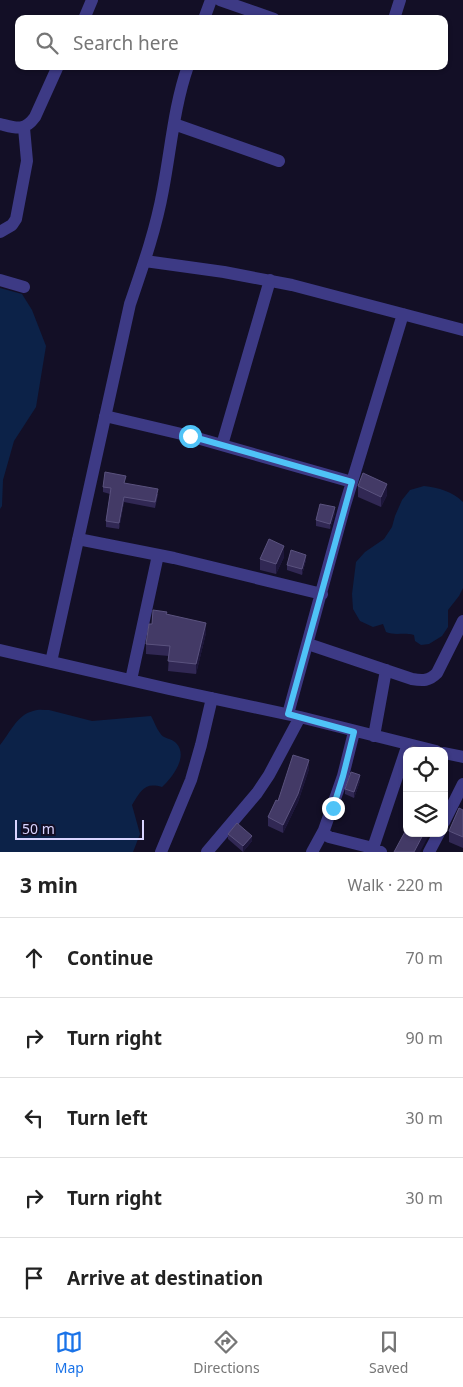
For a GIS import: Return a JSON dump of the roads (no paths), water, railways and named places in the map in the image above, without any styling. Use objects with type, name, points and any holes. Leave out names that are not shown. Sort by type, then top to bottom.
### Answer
[{"type":"street","points":[[86,15],[92,0]]},
{"type":"street","points":[[205,15],[211,0]]},
{"type":"street","points":[[220,0],[263,15]]},
{"type":"street","points":[[395,15],[400,0]]},
{"type":"street","points":[[0,124],[13,128],[24,128],[35,117],[56,70]]},
{"type":"street","points":[[51,662],[130,304],[146,260],[158,214],[180,88],[187,70]]},
{"type":"street","points":[[174,124],[279,161]]},
{"type":"street","points":[[0,232],[12,225],[16,219],[27,161],[24,128]]},
{"type":"street","points":[[146,260],[270,280],[323,292],[463,330]]},
{"type":"street","points":[[0,280],[24,287]]},
{"type":"street","points":[[222,445],[270,280]]},
{"type":"street","points":[[207,852],[257,793],[269,775],[294,716],[308,644],[352,482],[403,314]]},
{"type":"street","points":[[106,416],[190,436],[352,482]]},
{"type":"street","points":[[78,539],[158,555],[322,594]]},
{"type":"street","points":[[130,680],[158,555]]},
{"type":"street","points":[[308,644],[422,681],[431,679],[437,673],[463,621]]},
{"type":"street","points":[[0,650],[294,716],[420,747]]},
{"type":"street","points":[[374,736],[386,670]]},
{"type":"street","points":[[161,852],[191,780],[212,698]]},
{"type":"street","points":[[312,852],[324,830],[343,776],[354,732]]},
{"type":"street","points":[[324,830],[325,834],[329,837],[377,850],[408,744]]},
{"type":"street","points":[[448,754],[463,757]]},
{"type":"street","points":[[448,814],[463,784]]},
{"type":"street","points":[[429,852],[437,837]]},
{"type":"water","points":[[0,288],[22,294],[32,310],[46,346],[36,407],[14,441],[3,480],[2,506],[0,509]]},
{"type":"water","points":[[424,486],[445,491],[463,502],[463,588],[448,610],[448,627],[442,636],[429,644],[421,645],[415,641],[414,635],[386,632],[383,624],[373,627],[360,621],[353,609],[352,594],[356,562],[365,552],[384,539],[392,527],[402,500],[410,490]]},
{"type":"water","points":[[35,710],[49,710],[92,721],[151,716],[161,735],[174,741],[180,748],[181,754],[178,766],[170,778],[162,787],[151,786],[144,789],[132,805],[140,834],[133,852],[0,852],[0,745],[22,716]]}]
